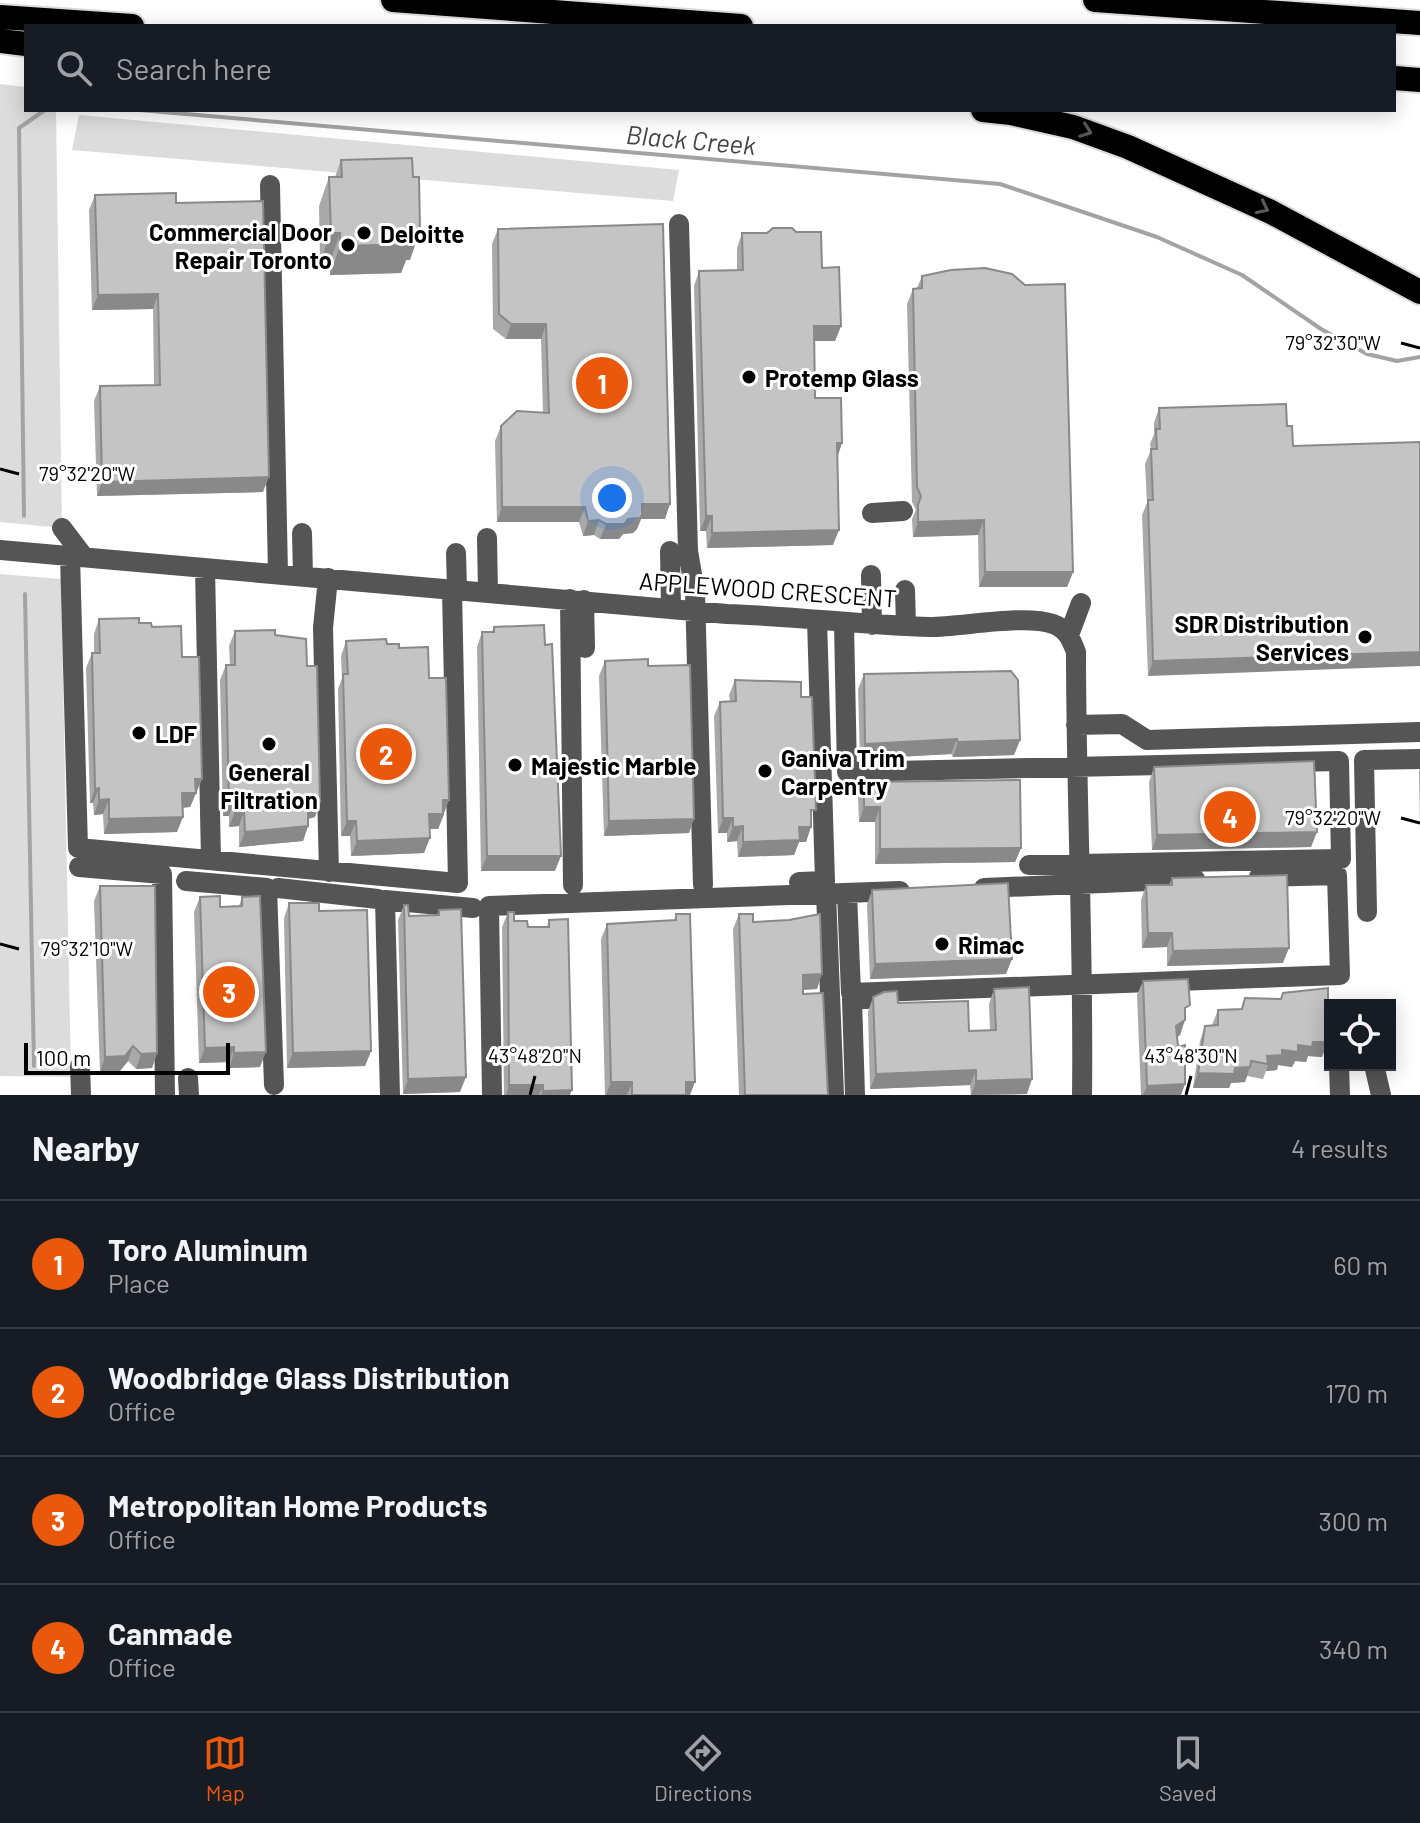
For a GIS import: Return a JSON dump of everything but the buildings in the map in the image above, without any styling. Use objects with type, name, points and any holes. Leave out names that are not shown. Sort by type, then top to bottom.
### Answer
[{"type":"highway","points":[[393,0],[714,24]]},
{"type":"highway","points":[[1095,0],[1420,23]]},
{"type":"highway","points":[[0,17],[103,24]]},
{"type":"highway","points":[[0,41],[24,44]]},
{"type":"highway","points":[[1396,78],[1420,80]]},
{"type":"highway","points":[[1002,112],[1073,127],[1128,147],[1271,212],[1420,292]]},
{"type":"street","points":[[270,185],[278,574]]},
{"type":"street","points":[[679,224],[688,551],[708,654]]},
{"type":"street","points":[[872,513],[903,511]]},
{"type":"street","points":[[62,528],[77,557],[78,848],[458,883],[456,553]]},
{"type":"street","points":[[302,533],[303,576]]},
{"type":"street","points":[[487,538],[488,592]]},
{"type":"street","name":"APPLEWOOD CRESCENT","points":[[0,550],[844,624],[906,626],[1028,622],[1053,624],[1069,635]]},
{"type":"street","points":[[670,551],[671,608]]},
{"type":"street","points":[[205,568],[211,860]]},
{"type":"street","points":[[671,574],[693,575]]},
{"type":"street","points":[[871,575],[872,625]]},
{"type":"street","points":[[328,578],[323,628],[329,872]]},
{"type":"street","points":[[457,589],[464,629]]},
{"type":"street","points":[[905,590],[906,626]]},
{"type":"street","points":[[577,600],[585,648]]},
{"type":"street","points":[[573,885],[577,600]]},
{"type":"street","points":[[1081,603],[1069,635],[1076,652],[1083,988],[1082,1095]]},
{"type":"street","points":[[701,611],[709,885],[825,881],[817,620]]},
{"type":"street","points":[[844,624],[847,772],[1339,761],[1341,859],[1080,873],[968,888]]},
{"type":"street","points":[[1076,725],[1122,724],[1147,740],[1420,732]]},
{"type":"street","points":[[1367,912],[1364,760],[1420,759]]},
{"type":"street","points":[[855,1095],[852,999],[1340,975],[1337,875],[1080,873],[1029,865]]},
{"type":"street","points":[[79,867],[162,874],[165,1095]]},
{"type":"street","points":[[186,881],[267,888],[280,1088]]},
{"type":"street","points":[[278,888],[378,899]]},
{"type":"street","points":[[492,1095],[489,906],[923,890]]},
{"type":"street","points":[[826,893],[834,1095]]},
{"type":"street","points":[[847,893],[851,993],[1083,988],[1128,990]]},
{"type":"street","points":[[385,1090],[385,900],[473,908]]},
{"type":"street","points":[[80,1066],[81,1095]]},
{"type":"street","points":[[1339,1071],[1340,1095]]},
{"type":"street","points":[[1375,1071],[1381,1095]]},
{"type":"shaded area","points":[[0,84],[24,87],[24,112],[56,112],[62,528],[0,522]]},
{"type":"shaded area","points":[[79,115],[679,170],[673,201],[72,150]]},
{"type":"shaded area","points":[[0,574],[61,579],[71,1077],[0,1076]]},
{"type":"waterway","name":"Black Creek","points":[[24,516],[19,128],[42,112]]},
{"type":"waterway","name":"Black Creek","points":[[162,112],[1000,184],[1157,237],[1242,275],[1321,329],[1367,354],[1397,361],[1420,357]]},
{"type":"waterway","name":"Black Creek","points":[[25,594],[34,1066]]},
{"type":"place","name":"Deloitte","points":[[364,233]]},
{"type":"place","name":"Commercial Door Repair Toronto","points":[[348,245]]},
{"type":"place","name":"Protemp Glass","points":[[749,377]]},
{"type":"place","name":"Toro Aluminum","points":[[602,383]]},
{"type":"place","name":"SDR Distribution Services","points":[[1365,637]]},
{"type":"place","name":"LDF","points":[[139,733]]},
{"type":"place","name":"General Filtration","points":[[269,744]]},
{"type":"place","name":"Woodbridge Glass Distribution","points":[[386,754]]},
{"type":"place","name":"Majestic Marble","points":[[515,765]]},
{"type":"place","name":"Ganiva Trim Carpentry","points":[[765,771]]},
{"type":"place","name":"Canmade","points":[[1230,817]]},
{"type":"place","name":"Rimac","points":[[942,944]]},
{"type":"place","name":"Metropolitan Home Products","points":[[229,992]]}]
